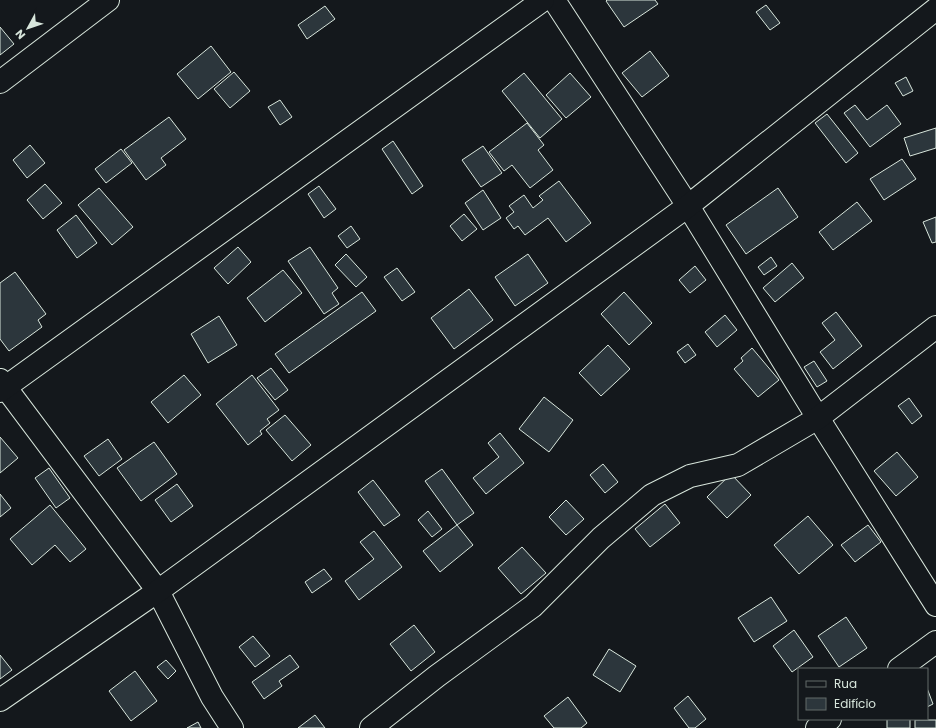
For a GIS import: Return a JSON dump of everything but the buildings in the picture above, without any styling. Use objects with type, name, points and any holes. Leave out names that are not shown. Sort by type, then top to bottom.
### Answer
[{"type":"street","points":[[0,82],[108,0]]},
{"type":"street","points":[[232,728],[212,697],[158,591],[2,386],[543,0]]},
{"type":"street","points":[[554,0],[688,206],[818,418],[936,605]]},
{"type":"street","points":[[0,700],[158,591],[688,206],[936,9]]},
{"type":"street","points":[[371,728],[437,676],[533,606],[601,538],[652,495],[690,476],[738,465],[818,418],[936,327]]},
{"type":"street","points":[[900,668],[936,642]]},
{"type":"street","points":[[817,728],[829,720]]}]
